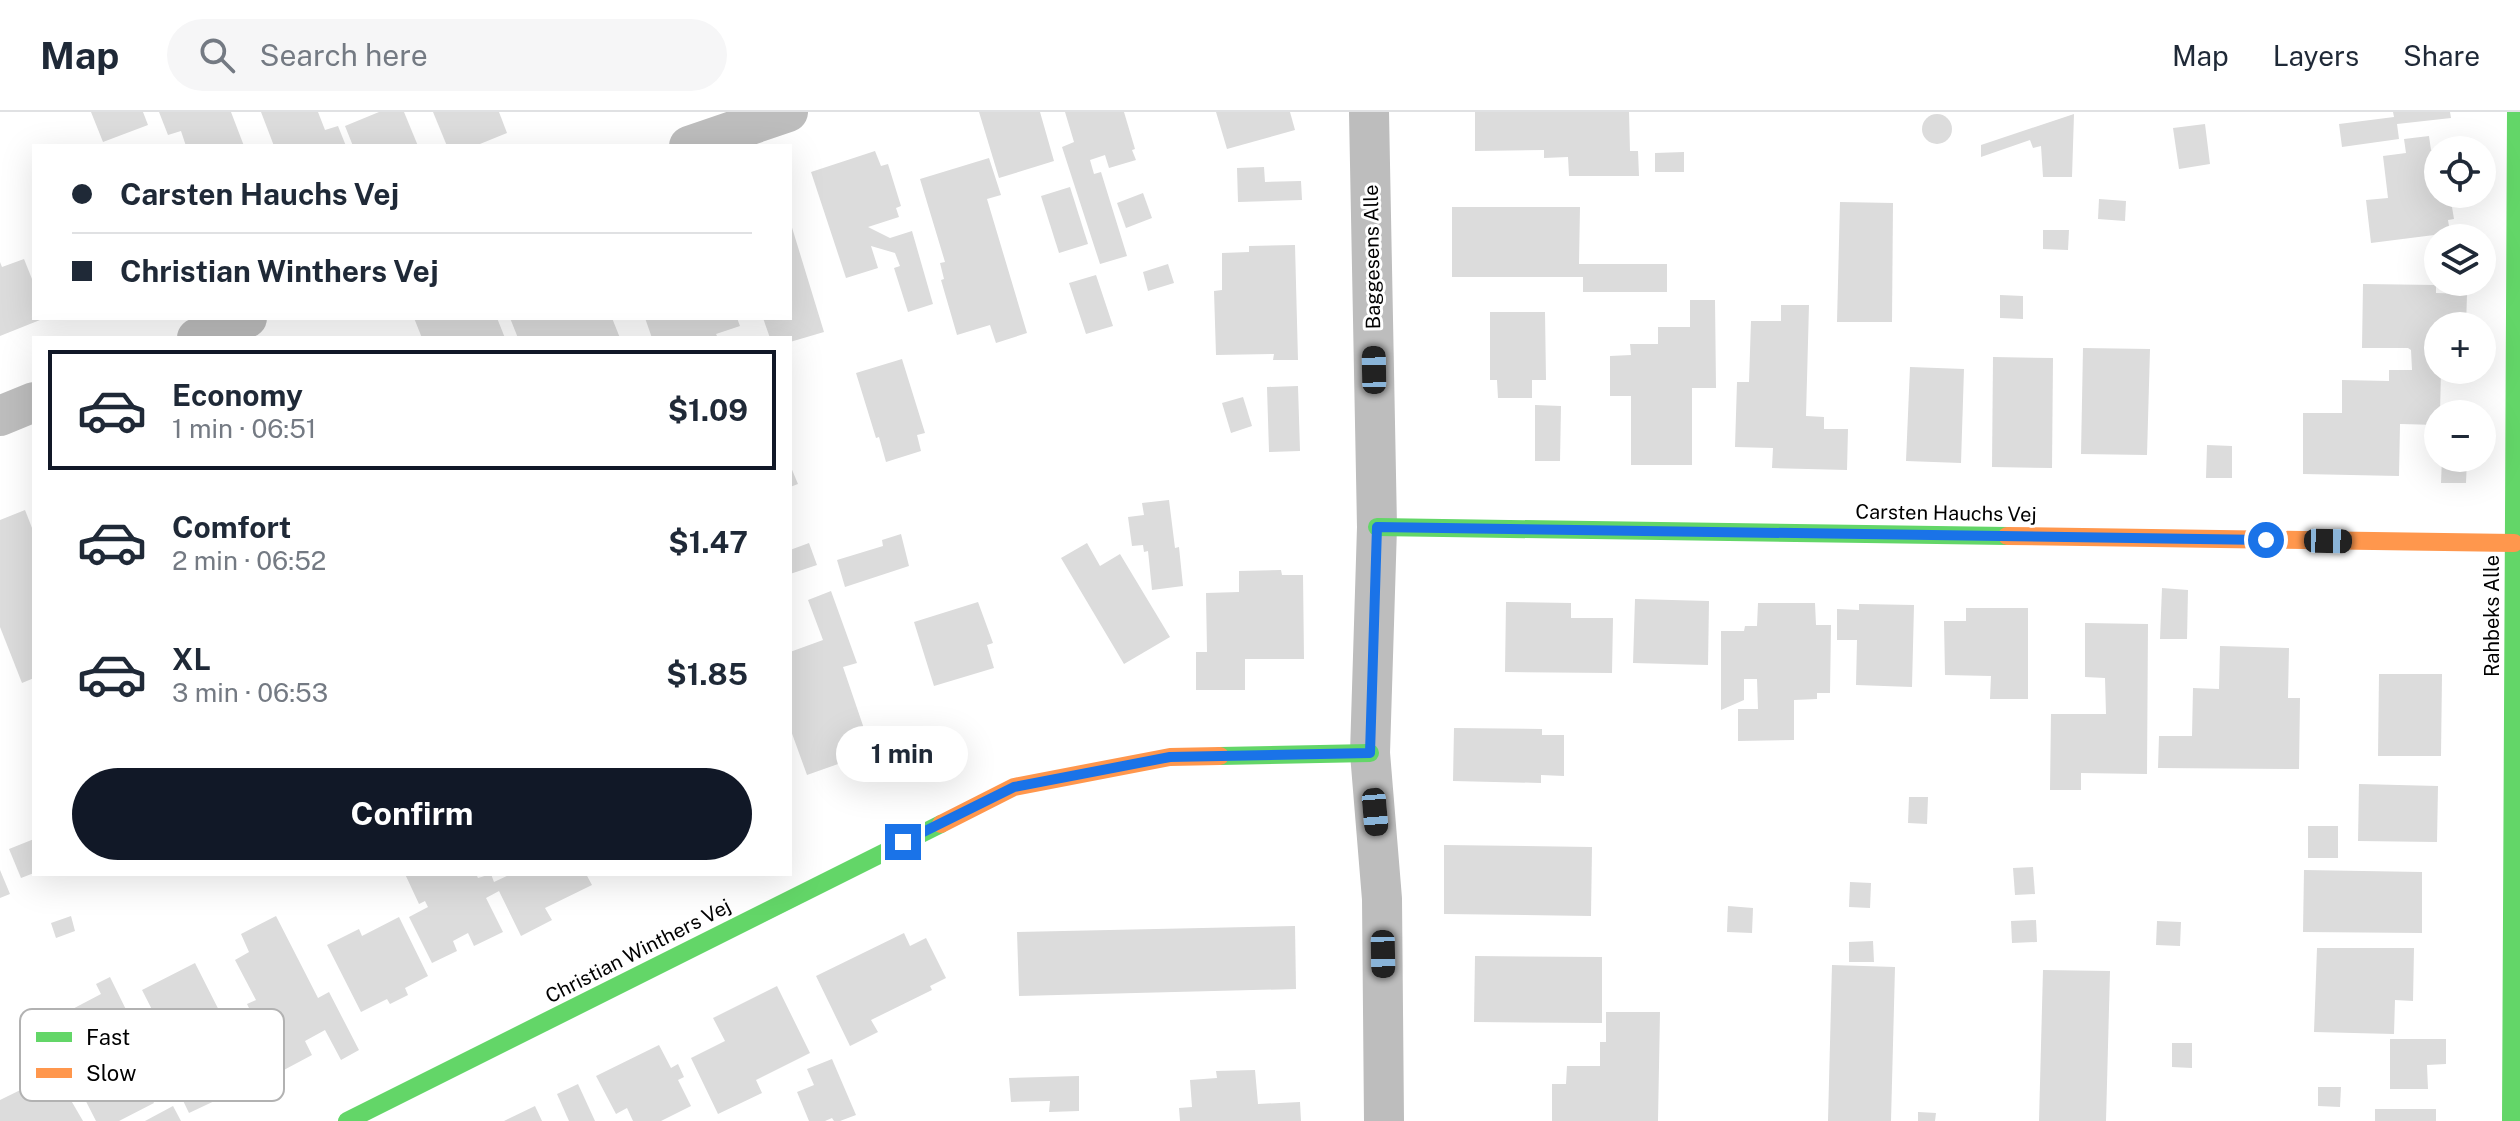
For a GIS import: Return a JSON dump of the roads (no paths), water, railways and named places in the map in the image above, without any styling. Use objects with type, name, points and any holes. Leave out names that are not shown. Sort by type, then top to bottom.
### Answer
[{"type":"street","points":[[695,144],[788,112]]},
{"type":"street","name":"Baggesens Alle","points":[[1369,112],[1377,527],[1370,753],[1382,899],[1384,1121]]},
{"type":"street","name":"Rahbeks Alle","points":[[2511,1121],[2516,112]]},
{"type":"street","points":[[202,336],[242,320]]},
{"type":"street","points":[[0,416],[32,403]]},
{"type":"street","name":"Carsten Hauchs Vej","points":[[1377,527],[2514,543]]},
{"type":"street","name":"Christian Winthers Vej","points":[[347,1121],[1014,787],[1170,757],[1370,753]]}]
